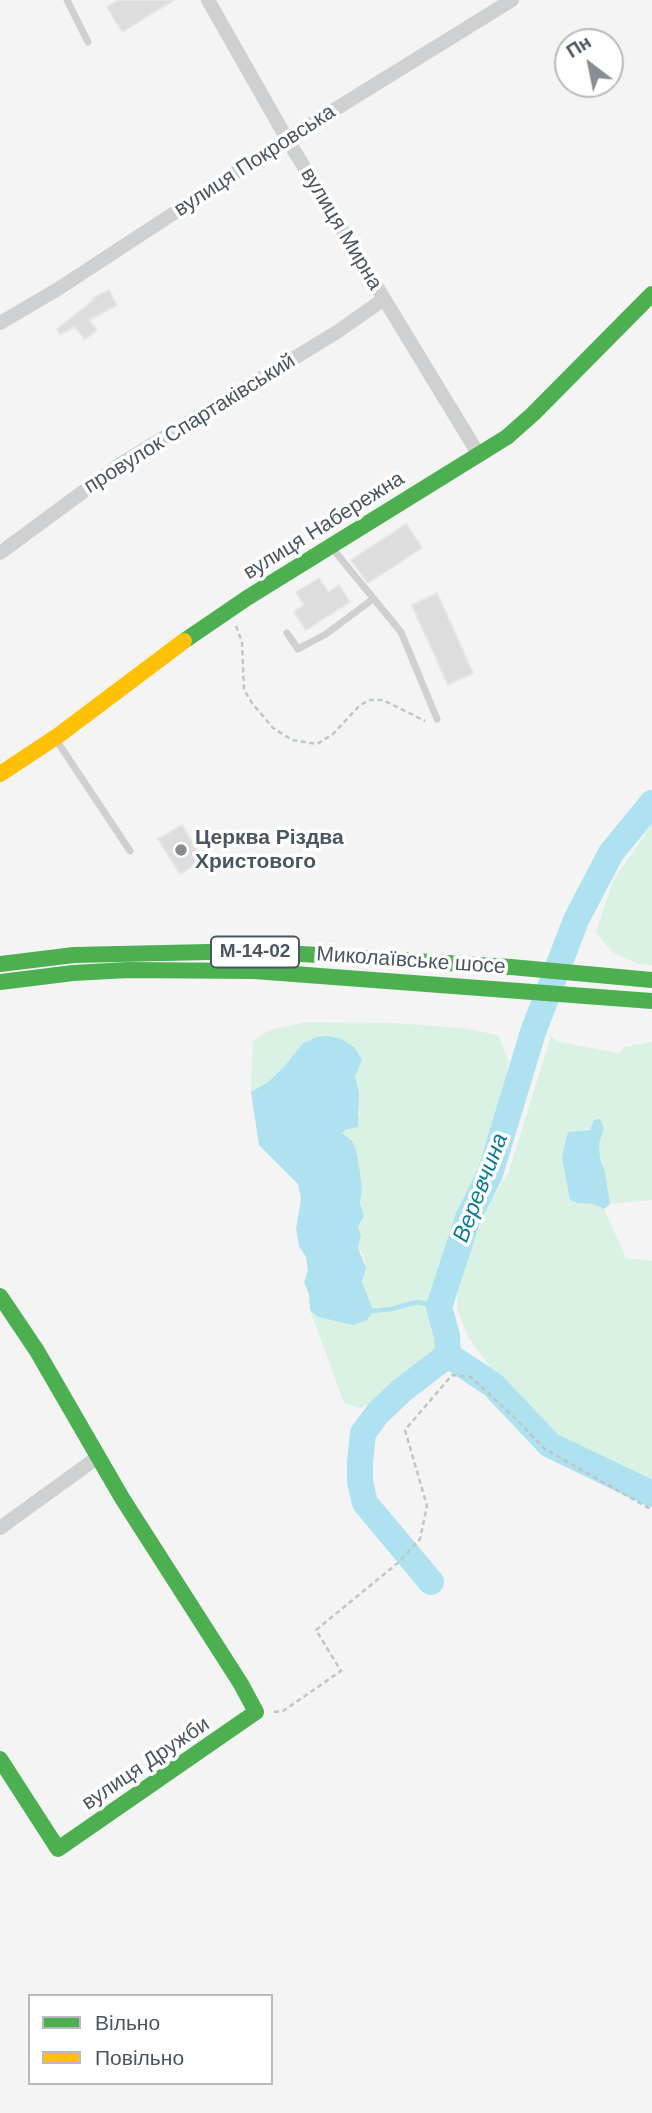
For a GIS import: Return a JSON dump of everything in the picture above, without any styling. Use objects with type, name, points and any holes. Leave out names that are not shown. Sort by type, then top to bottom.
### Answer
[{"type":"street","name":"вулиця Мирна","points":[[208,0],[287,139],[479,455]]},
{"type":"street","name":"вулиця Покровська","points":[[0,323],[58,289],[287,139],[512,0]]},
{"type":"street","name":"вулиця Набережна","points":[[0,774],[226,612],[513,432],[652,294]]},
{"type":"street","name":"провулок Спартаківський","points":[[0,553],[122,463],[337,332],[384,299]]},
{"type":"street","name":"Миколаївське шосе","points":[[0,964],[74,955],[253,951],[511,967],[652,979]]},
{"type":"street","name":"Миколаївське шосе","points":[[0,982],[73,973],[128,970],[254,971],[652,1001]]},
{"type":"street","points":[[0,1296],[37,1351],[98,1457],[242,1684],[256,1712]]},
{"type":"street","points":[[0,1528],[98,1457]]},
{"type":"street","name":"вулиця Дружби","points":[[0,1759],[58,1849],[256,1712]]},
{"type":"lane","points":[[66,0],[88,42]]},
{"type":"lane","points":[[331,548],[401,632],[437,719]]},
{"type":"lane","points":[[287,633],[298,649],[326,634],[373,599]]},
{"type":"lane","points":[[55,737],[130,851]]},
{"type":"path","points":[[226,612],[240,631],[244,690],[273,729],[292,740],[317,744],[333,734],[360,705],[370,700],[383,700],[418,719],[437,719]]},
{"type":"path","points":[[256,1712],[283,1711],[341,1671],[316,1630],[399,1562],[420,1539],[427,1506],[405,1430],[452,1375],[471,1377],[545,1449],[652,1510]]},
{"type":"green space","points":[[652,824],[652,965],[639,964],[612,952],[596,932],[613,881]]},
{"type":"green space","points":[[307,1022],[392,1023],[461,1028],[498,1035],[509,1061],[492,1144],[442,1261],[433,1290],[432,1312],[442,1328],[443,1343],[438,1352],[386,1396],[360,1408],[344,1403],[310,1310],[319,1317],[353,1325],[366,1268],[364,1256],[358,1248],[361,1235],[358,1228],[364,1216],[360,1203],[362,1190],[352,1141],[342,1133],[360,1114],[355,1076],[303,1043],[284,1067],[268,1082],[251,1092],[253,1041],[270,1030]]},
{"type":"green space","points":[[551,1036],[559,1042],[619,1053],[624,1047],[652,1042],[652,1200],[610,1204],[600,1159],[599,1144],[604,1128],[585,1129],[578,1203],[594,1204],[604,1209],[626,1258],[652,1261],[652,1499],[584,1466],[498,1379],[467,1335],[457,1308],[458,1282],[491,1199],[508,1174]]},
{"type":"water","points":[[327,1036],[339,1038],[354,1047],[362,1060],[355,1076],[359,1093],[358,1127],[342,1133],[352,1141],[356,1150],[362,1190],[360,1203],[364,1216],[358,1227],[361,1235],[358,1248],[366,1268],[362,1282],[373,1311],[367,1320],[353,1325],[318,1317],[310,1310],[309,1294],[304,1282],[308,1270],[306,1257],[299,1246],[296,1229],[301,1199],[298,1184],[259,1145],[251,1092],[268,1082],[284,1067],[303,1043]]},
{"type":"water","points":[[600,1119],[604,1128],[599,1144],[600,1159],[610,1204],[604,1209],[594,1204],[570,1200],[562,1157],[568,1132],[590,1130],[594,1120]]},
{"type":"building","points":[[119,0],[174,0],[122,32],[107,7]]},
{"type":"building","points":[[109,290],[117,305],[89,320],[97,330],[85,339],[75,327],[60,334],[57,329],[94,300],[93,298]]},
{"type":"building","points":[[406,524],[422,548],[368,583],[351,560]]},
{"type":"building","points":[[319,578],[328,592],[339,585],[350,602],[306,630],[294,612],[304,605],[296,592]]},
{"type":"building","points":[[437,593],[473,673],[448,685],[412,605]]},
{"type":"building","name":"Церква Різдва Христового","points":[[182,825],[203,860],[180,874],[158,839]]},
{"type":"waterway","name":"Веревчина","points":[[652,803],[611,853],[576,920],[533,1032],[490,1174],[468,1218],[439,1307],[447,1336],[448,1355],[493,1385],[550,1445],[652,1494]]},
{"type":"waterway","points":[[373,1311],[417,1302],[439,1307]]},
{"type":"waterway","points":[[431,1582],[365,1503],[360,1482],[360,1462],[363,1433],[378,1413],[401,1391],[448,1355]]},
{"type":"traffic: fast","points":[[184,641],[247,598],[507,437],[652,294]]},
{"type":"traffic: fast","points":[[0,964],[74,955],[253,951],[511,967],[652,980]]},
{"type":"traffic: fast","points":[[0,982],[73,973],[128,970],[254,971],[652,1001]]},
{"type":"traffic: fast","points":[[0,1296],[37,1351],[122,1498],[241,1684],[256,1712],[58,1849],[0,1759]]},
{"type":"traffic: slow","points":[[0,774],[59,735],[184,641]]},
{"type":"place","name":"Церква Різдва Христового","points":[[181,850]]}]
